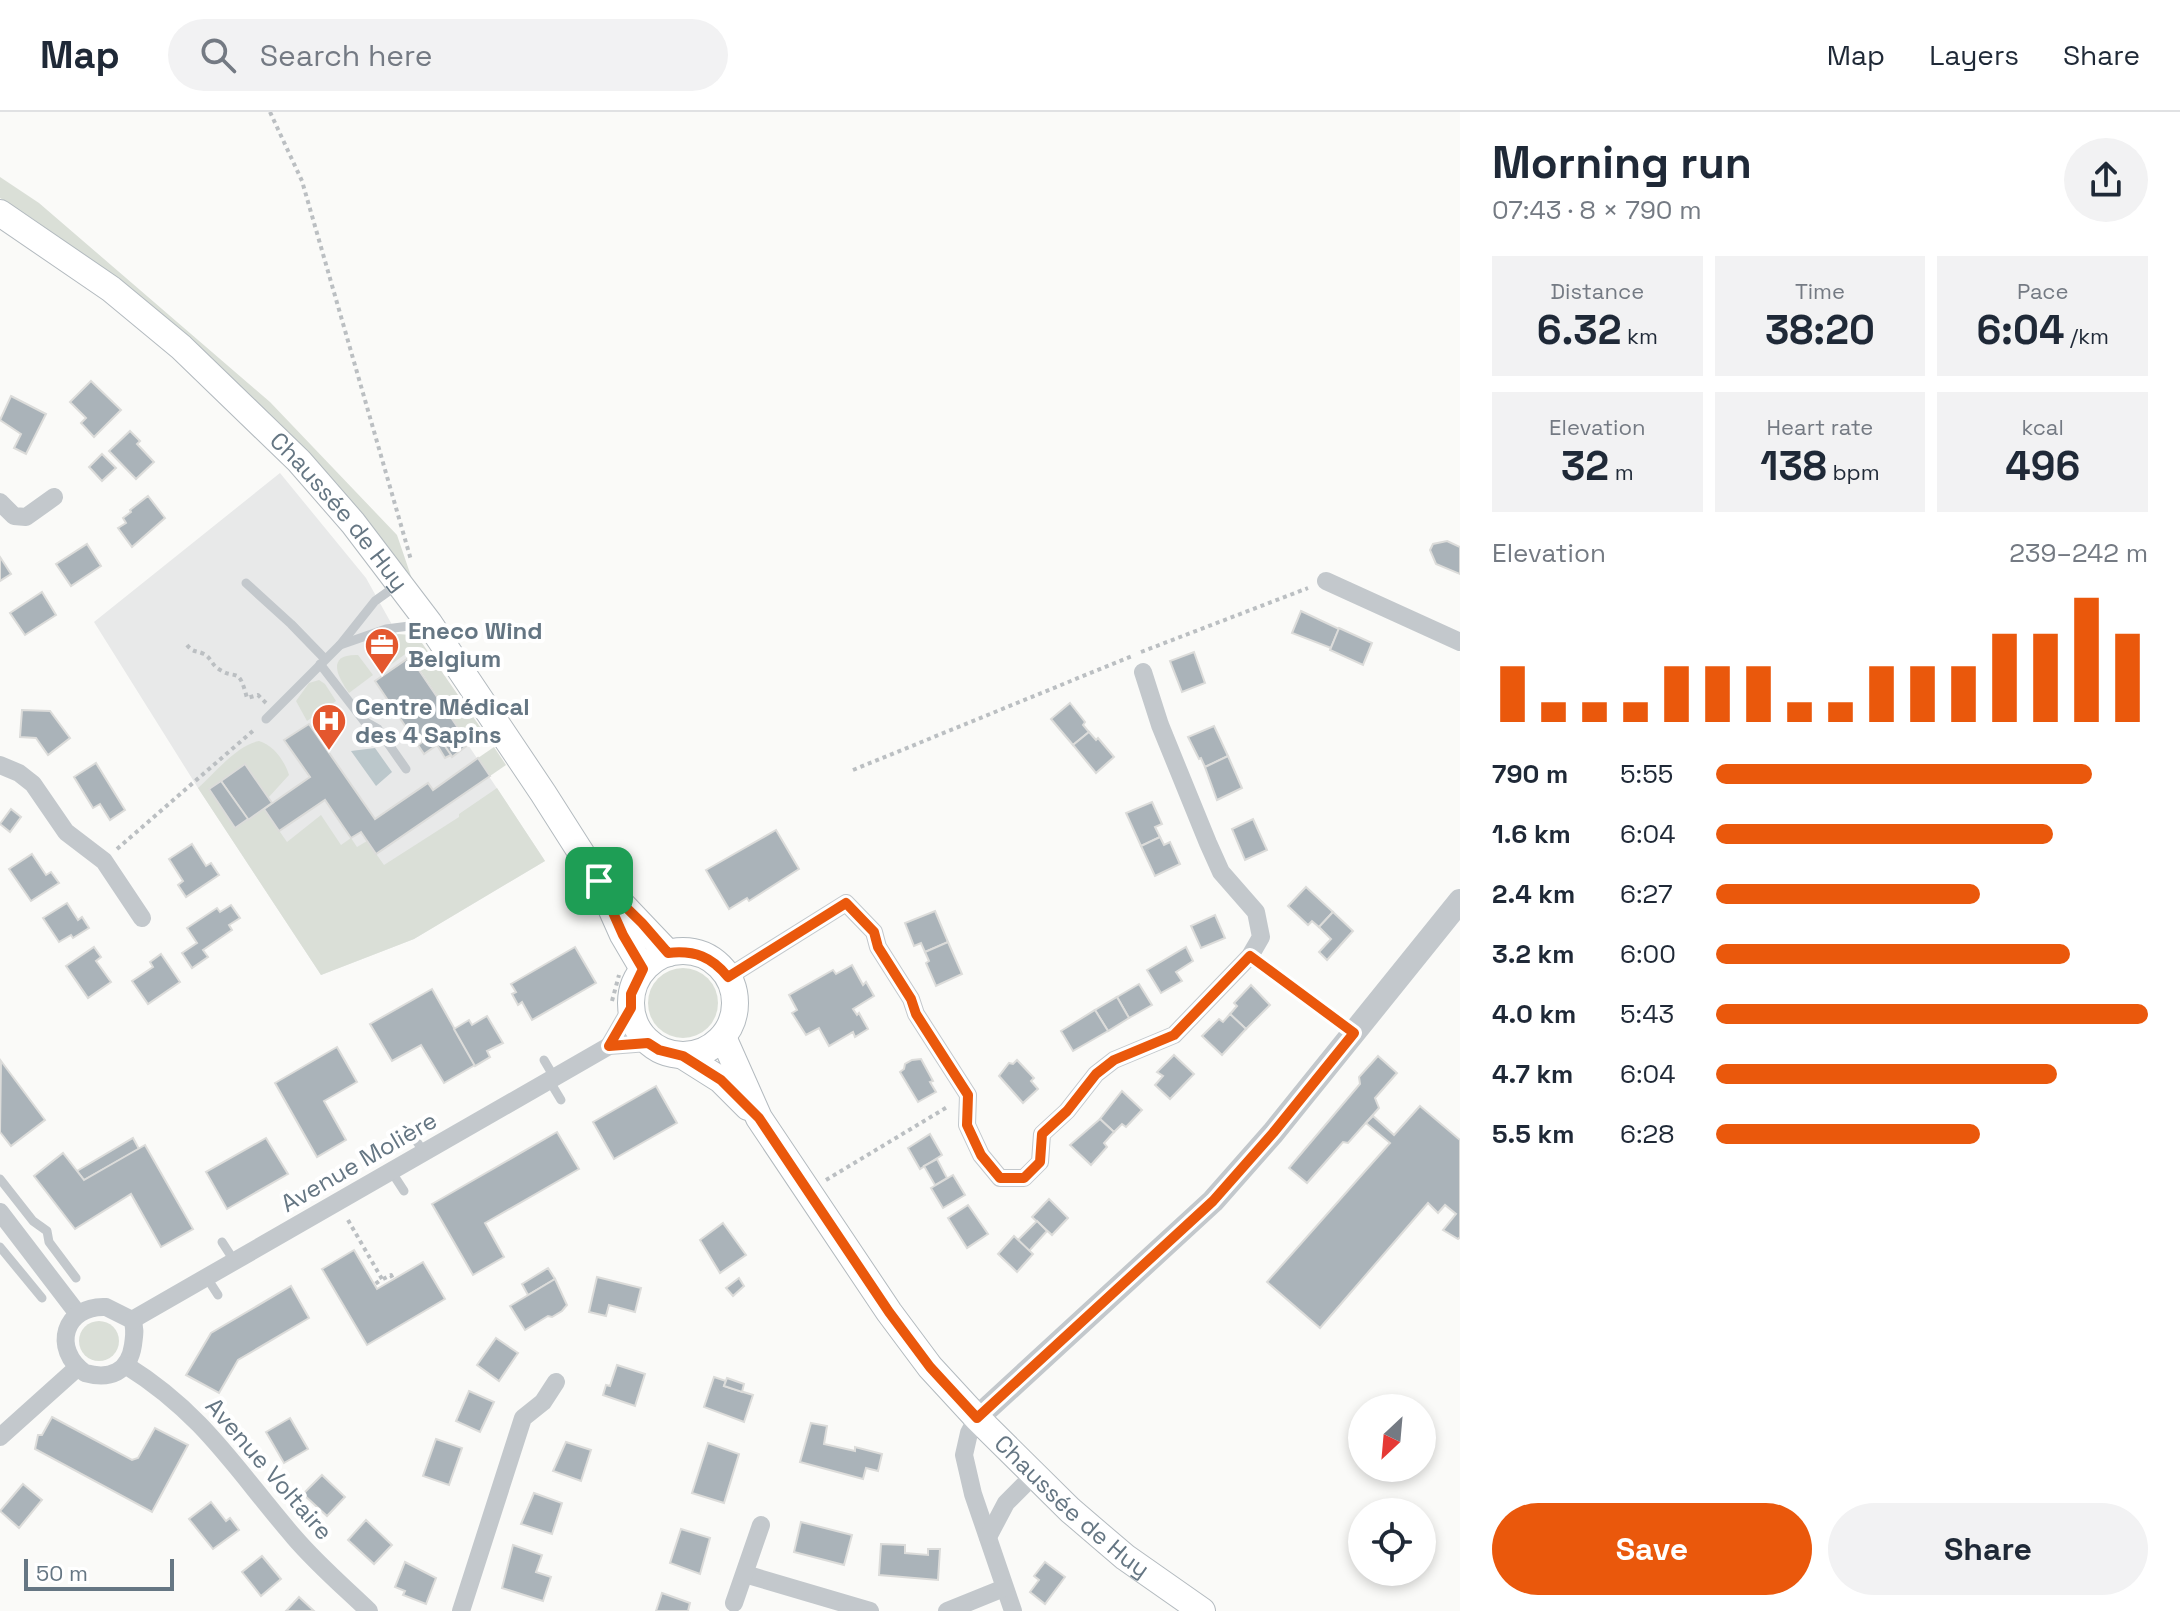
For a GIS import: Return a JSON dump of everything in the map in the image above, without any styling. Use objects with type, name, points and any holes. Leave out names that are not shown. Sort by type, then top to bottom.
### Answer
[{"type":"main road","name":"Chaussée de Huy","points":[[0,213],[111,289],[191,357],[299,461],[353,523],[405,573],[429,623],[599,881],[623,935],[643,969]]},
{"type":"main road","name":"Chaussée de Huy","points":[[599,881],[668,953]]},
{"type":"main road","points":[[668,953],[695,953],[707,957],[728,977],[735,1000],[734,1014],[723,1037],[711,1047],[683,1056],[659,1050],[648,1043],[640,1033],[631,1008],[631,994],[643,969],[668,953]]},
{"type":"main road","name":"Chaussée de Huy","points":[[723,1037],[759,1118],[889,1312],[930,1367],[1034,1475],[1125,1557],[1202,1611]]},
{"type":"main road","name":"Chaussée de Huy","points":[[683,1056],[721,1080],[759,1118]]},
{"type":"street","points":[[0,502],[14,516],[26,517],[54,497]]},
{"type":"street","points":[[1326,581],[1460,642]]},
{"type":"street","points":[[728,977],[846,903],[874,932],[878,947],[911,999],[916,1014],[968,1095],[967,1125],[981,1155],[1000,1178],[1024,1178],[1040,1162],[1042,1134],[1067,1111],[1096,1074],[1114,1060],[1174,1035],[1250,956],[1261,937],[1256,912],[1221,872],[1169,748],[1138,663]]},
{"type":"street","points":[[0,765],[19,773],[33,784],[70,836],[104,861],[142,918]]},
{"type":"street","points":[[1013,1611],[973,1494],[964,1455],[969,1433],[977,1418],[1213,1201],[1273,1133],[1460,901]]},
{"type":"street","points":[[609,1046],[631,1008]]},
{"type":"street","name":"Avenue Molière","points":[[132,1320],[609,1046],[648,1043]]},
{"type":"street","points":[[0,1212],[78,1314]]},
{"type":"street","points":[[106,1307],[132,1320],[135,1332],[127,1366],[122,1370],[91,1375],[77,1368],[68,1355],[65,1342],[67,1330],[78,1314],[90,1308],[106,1307]]},
{"type":"street","name":"Avenue Voltaire","points":[[127,1366],[162,1389],[208,1430],[295,1538],[369,1611]]},
{"type":"street","points":[[0,1437],[77,1368]]},
{"type":"street","points":[[461,1611],[523,1418],[543,1402],[556,1382]]},
{"type":"street","points":[[988,1537],[1006,1503],[1034,1475]]},
{"type":"street","points":[[734,1603],[761,1525]]},
{"type":"street","points":[[745,1574],[870,1611]]},
{"type":"street","points":[[947,1611],[1004,1588]]},
{"type":"lane","points":[[266,719],[340,645],[375,601],[405,573]]},
{"type":"lane","points":[[246,583],[291,624],[323,662],[364,721],[378,729],[406,769]]},
{"type":"lane","points":[[340,645],[386,629],[429,623]]},
{"type":"lane","points":[[544,1060],[561,1100]]},
{"type":"lane","points":[[410,1132],[424,1152]]},
{"type":"lane","points":[[391,1171],[404,1191]]},
{"type":"lane","points":[[0,1179],[33,1221],[47,1231],[49,1242],[76,1278]]},
{"type":"lane","points":[[33,1221],[0,1247],[42,1298]]},
{"type":"lane","points":[[222,1242],[235,1262]]},
{"type":"lane","points":[[207,1278],[218,1295]]},
{"type":"path","points":[[270,112],[302,181],[405,573]]},
{"type":"path","points":[[853,770],[1138,663],[1326,581]]},
{"type":"path","points":[[187,645],[191,650],[207,655],[218,669],[237,674],[247,698],[258,695],[274,711]]},
{"type":"path","points":[[104,861],[266,719]]},
{"type":"path","points":[[1250,956],[1354,1033]]},
{"type":"path","points":[[844,1168],[968,1095]]},
{"type":"path","points":[[348,1220],[382,1279]]},
{"type":"path","points":[[375,1284],[391,1275],[393,1279]]},
{"type":"shaded area","points":[[0,177],[39,203],[270,402],[397,535],[413,582],[103,270],[0,198]]},
{"type":"shaded area","points":[[280,473],[366,578],[410,657],[545,861],[414,939],[321,975],[94,622]]},
{"type":"shaded area","points":[[398,634],[411,635],[422,643],[485,734],[469,744],[408,652],[385,669],[373,650],[377,644]]},
{"type":"shaded area","points":[[358,655],[373,675],[349,693],[338,673],[338,662],[341,658]]},
{"type":"shaded area","points":[[319,680],[336,701],[307,721],[296,701],[309,683]]},
{"type":"shaded area","points":[[259,741],[278,755],[289,775],[268,798],[245,764],[210,789],[234,827],[264,809],[287,842],[321,815],[341,845],[351,838],[357,847],[367,841],[384,865],[459,817],[497,788],[545,861],[414,939],[321,975],[198,788],[235,754]]},
{"type":"shaded area","points":[[494,747],[506,765],[490,776],[478,758]]},
{"type":"shaded area","points":[[375,748],[392,772],[376,786],[351,751]]},
{"type":"shaded area","points":[[683,968],[708,978],[718,1003],[708,1028],[683,1038],[658,1028],[648,1003],[658,978]]},
{"type":"shaded area","points":[[99,1321],[113,1327],[119,1341],[113,1355],[99,1361],[85,1355],[79,1341],[85,1327]]},
{"type":"building","points":[[91,381],[121,410],[94,437],[81,423],[86,418],[70,402]]},
{"type":"building","points":[[11,396],[46,414],[26,454],[14,448],[21,434],[0,420]]},
{"type":"building","points":[[130,431],[140,441],[137,444],[154,462],[136,479],[109,451]]},
{"type":"building","points":[[102,454],[116,468],[102,481],[89,467]]},
{"type":"building","points":[[148,496],[165,518],[132,547],[118,528],[126,523],[123,518],[130,510]]},
{"type":"building","points":[[1447,541],[1460,547],[1460,574],[1436,564],[1430,550],[1433,544]]},
{"type":"building","points":[[87,544],[101,566],[71,586],[56,564]]},
{"type":"building","points":[[0,557],[11,574],[0,581]]},
{"type":"building","points":[[42,592],[56,615],[25,635],[10,613]]},
{"type":"building","points":[[1301,611],[1339,629],[1331,648],[1292,633]]},
{"type":"building","points":[[1339,628],[1372,643],[1363,665],[1330,650]]},
{"type":"building","points":[[1194,652],[1205,683],[1182,692],[1170,661]]},
{"type":"building","points":[[410,657],[469,744],[452,757],[436,733],[418,745],[375,681]]},
{"type":"building","points":[[1070,703],[1089,732],[1073,745],[1051,719]]},
{"type":"building","points":[[22,710],[50,711],[70,738],[48,755],[36,738],[20,737]]},
{"type":"building","points":[[309,724],[375,819],[428,783],[433,790],[478,758],[490,776],[376,854],[361,832],[351,838],[325,800],[279,831],[264,809],[310,777],[284,740]]},
{"type":"building","points":[[1214,726],[1228,756],[1205,767],[1188,737]]},
{"type":"building","points":[[1089,732],[1114,757],[1096,773],[1073,745]]},
{"type":"building","points":[[436,733],[451,755],[445,758],[437,745],[424,754],[418,745]]},
{"type":"building","points":[[1228,756],[1242,788],[1217,800],[1205,767]]},
{"type":"building","points":[[96,763],[125,810],[110,820],[100,804],[93,808],[74,777]]},
{"type":"building","points":[[245,764],[272,803],[248,820],[221,781]]},
{"type":"building","points":[[221,781],[248,819],[235,828],[209,789]]},
{"type":"building","points":[[1152,802],[1162,824],[1155,827],[1160,837],[1141,846],[1126,813]]},
{"type":"building","points":[[11,809],[21,817],[10,832],[0,824]]},
{"type":"building","points":[[1253,819],[1267,850],[1245,860],[1232,829]]},
{"type":"building","points":[[776,830],[799,869],[749,901],[747,898],[729,909],[706,870]]},
{"type":"building","points":[[1160,837],[1164,845],[1170,842],[1180,864],[1155,876],[1141,846]]},
{"type":"building","points":[[192,844],[206,866],[211,863],[219,875],[186,897],[178,885],[183,881],[169,859]]},
{"type":"building","points":[[32,854],[46,875],[51,872],[59,883],[31,901],[9,869]]},
{"type":"building","points":[[1306,887],[1333,912],[1319,927],[1312,921],[1308,925],[1288,906]]},
{"type":"building","points":[[67,903],[78,920],[82,917],[89,928],[59,942],[43,918]]},
{"type":"building","points":[[231,905],[240,918],[229,925],[232,930],[203,950],[208,957],[192,968],[182,953],[197,943],[187,928],[217,908],[220,912]]},
{"type":"building","points":[[935,911],[948,942],[925,952],[921,943],[914,946],[905,923]]},
{"type":"building","points":[[1333,912],[1353,931],[1327,960],[1319,952],[1331,939],[1319,927]]},
{"type":"building","points":[[1215,915],[1225,938],[1201,948],[1191,926]]},
{"type":"building","points":[[948,942],[962,974],[936,986],[926,963],[929,961],[925,952]]},
{"type":"building","points":[[94,947],[101,957],[96,961],[111,982],[88,998],[66,966]]},
{"type":"building","points":[[575,947],[596,983],[532,1020],[522,1002],[518,1005],[511,984]]},
{"type":"building","points":[[1186,947],[1193,961],[1176,972],[1182,981],[1161,993],[1147,970]]},
{"type":"building","points":[[161,954],[180,982],[148,1004],[132,981],[153,967],[150,962]]},
{"type":"building","points":[[852,965],[863,985],[866,982],[874,996],[853,1009],[868,1029],[855,1037],[853,1032],[829,1046],[819,1028],[806,1035],[792,1013],[797,1010],[789,995],[833,970],[836,974]]},
{"type":"building","points":[[1139,984],[1152,1005],[1129,1018],[1117,997]]},
{"type":"building","points":[[1251,985],[1270,1005],[1246,1029],[1230,1014],[1237,1006],[1234,1003]]},
{"type":"building","points":[[432,989],[475,1065],[444,1083],[421,1045],[392,1061],[370,1024]]},
{"type":"building","points":[[1117,997],[1129,1018],[1108,1031],[1095,1010]]},
{"type":"building","points":[[1095,1010],[1108,1031],[1073,1051],[1061,1031]]},
{"type":"building","points":[[1230,1014],[1246,1029],[1222,1055],[1202,1036],[1219,1019],[1223,1022]]},
{"type":"building","points":[[487,1016],[503,1043],[487,1051],[490,1057],[475,1066],[454,1029],[469,1020],[472,1025]]},
{"type":"building","points":[[337,1047],[357,1082],[324,1101],[346,1140],[317,1157],[275,1083]]},
{"type":"building","points":[[1174,1055],[1194,1074],[1170,1099],[1155,1085],[1163,1076],[1157,1072]]},
{"type":"building","points":[[1378,1056],[1397,1073],[1375,1098],[1379,1108],[1348,1143],[1343,1142],[1307,1183],[1289,1168],[1360,1084],[1359,1077]]},
{"type":"building","points":[[921,1059],[936,1092],[918,1102],[900,1072],[905,1064]]},
{"type":"building","points":[[1017,1060],[1034,1078],[1031,1081],[1038,1089],[1023,1103],[999,1076],[1009,1063]]},
{"type":"building","points":[[1,1061],[45,1120],[11,1146],[0,1132]]},
{"type":"building","points":[[656,1086],[677,1123],[614,1159],[593,1122]]},
{"type":"building","points":[[1122,1091],[1142,1110],[1126,1127],[1122,1124],[1114,1132],[1100,1119]]},
{"type":"building","points":[[1420,1106],[1460,1140],[1460,1237],[1458,1239],[1443,1230],[1456,1214],[1445,1205],[1438,1213],[1428,1203],[1320,1328],[1267,1282],[1390,1143],[1366,1123],[1373,1116],[1394,1135]]},
{"type":"building","points":[[1100,1119],[1114,1132],[1104,1143],[1107,1147],[1091,1165],[1070,1145]]},
{"type":"building","points":[[557,1132],[579,1169],[485,1223],[504,1257],[473,1275],[432,1204]]},
{"type":"building","points":[[930,1134],[942,1155],[920,1169],[908,1148]]},
{"type":"building","points":[[133,1138],[139,1149],[84,1180],[77,1171]]},
{"type":"building","points":[[266,1138],[288,1174],[227,1209],[206,1172]]},
{"type":"building","points":[[145,1145],[193,1229],[161,1247],[131,1194],[75,1229],[34,1176],[63,1153],[84,1180]]},
{"type":"building","points":[[937,1159],[947,1178],[935,1185],[924,1166]]},
{"type":"building","points":[[953,1175],[965,1195],[943,1208],[931,1188]]},
{"type":"building","points":[[1049,1199],[1068,1218],[1052,1235],[1032,1217]]},
{"type":"building","points":[[968,1205],[988,1234],[967,1248],[948,1218]]},
{"type":"building","points":[[1037,1221],[1047,1231],[1029,1251],[1018,1240]]},
{"type":"building","points":[[723,1223],[746,1255],[720,1273],[700,1240]]},
{"type":"building","points":[[1014,1236],[1033,1254],[1017,1272],[998,1254]]},
{"type":"building","points":[[354,1250],[377,1289],[423,1262],[445,1299],[367,1345],[322,1269]]},
{"type":"building","points":[[548,1268],[555,1279],[528,1295],[522,1284]]},
{"type":"building","points":[[597,1277],[641,1288],[635,1312],[609,1305],[606,1316],[589,1312]]},
{"type":"building","points":[[739,1278],[744,1286],[733,1296],[726,1288]]},
{"type":"building","points":[[555,1279],[567,1305],[552,1317],[548,1316],[525,1330],[510,1306]]},
{"type":"building","points":[[291,1286],[309,1318],[238,1360],[219,1393],[186,1375],[211,1333]]},
{"type":"building","points":[[496,1338],[518,1353],[499,1381],[477,1365]]},
{"type":"building","points":[[617,1365],[645,1374],[635,1406],[603,1395],[606,1385],[610,1386]]},
{"type":"building","points":[[714,1377],[726,1381],[724,1386],[753,1395],[744,1422],[704,1407]]},
{"type":"building","points":[[727,1378],[744,1384],[742,1392],[724,1386]]},
{"type":"building","points":[[469,1391],[494,1402],[480,1432],[456,1421]]},
{"type":"building","points":[[52,1417],[132,1460],[138,1458],[155,1428],[188,1445],[152,1512],[35,1449],[38,1435],[42,1435]]},
{"type":"building","points":[[290,1418],[308,1449],[284,1463],[266,1432]]},
{"type":"building","points":[[811,1423],[827,1426],[824,1444],[882,1454],[878,1471],[866,1468],[863,1479],[800,1462]]},
{"type":"building","points":[[436,1439],[462,1448],[449,1485],[423,1476]]},
{"type":"building","points":[[566,1442],[591,1450],[581,1481],[553,1471]]},
{"type":"building","points":[[708,1443],[739,1454],[724,1503],[692,1493]]},
{"type":"building","points":[[322,1475],[345,1497],[327,1516],[303,1494]]},
{"type":"building","points":[[23,1484],[42,1500],[19,1528],[0,1511]]},
{"type":"building","points":[[534,1493],[562,1503],[552,1534],[521,1524]]},
{"type":"building","points":[[211,1502],[226,1521],[230,1518],[239,1530],[213,1549],[189,1519]]},
{"type":"building","points":[[366,1520],[392,1545],[374,1564],[348,1540]]},
{"type":"building","points":[[801,1522],[852,1535],[844,1565],[794,1552]]},
{"type":"building","points":[[681,1529],[710,1538],[700,1574],[670,1563]]},
{"type":"building","points":[[881,1544],[905,1545],[905,1553],[928,1555],[928,1549],[940,1549],[938,1580],[879,1575]]},
{"type":"building","points":[[513,1545],[542,1555],[536,1572],[551,1577],[543,1601],[502,1588]]},
{"type":"building","points":[[262,1556],[281,1579],[261,1596],[242,1572]]},
{"type":"building","points":[[405,1562],[436,1578],[426,1604],[403,1595],[405,1591],[395,1587]]},
{"type":"building","points":[[1045,1562],[1065,1577],[1045,1604],[1030,1592],[1039,1580],[1034,1576]]},
{"type":"building","points":[[662,1593],[690,1603],[688,1611],[656,1611]]},
{"type":"building","points":[[299,1597],[314,1611],[286,1611]]},
{"type":"place","name":"Eneco Wind Belgium","points":[[382,676]]},
{"type":"place","name":"Centre Médical des 4 Sapins","points":[[329,752]]},
{"type":"route","points":[[599,881],[668,953],[682,951],[707,957],[728,977],[846,903],[874,932],[878,947],[911,999],[916,1014],[968,1095],[967,1125],[981,1155],[1000,1178],[1024,1178],[1040,1162],[1042,1134],[1067,1111],[1096,1074],[1114,1060],[1174,1035],[1250,956],[1354,1033],[1213,1201],[977,1418],[930,1367],[889,1312],[759,1118],[721,1080],[683,1056],[659,1050],[648,1043],[609,1046],[631,1008],[631,994],[643,969],[623,935],[599,881]]}]
